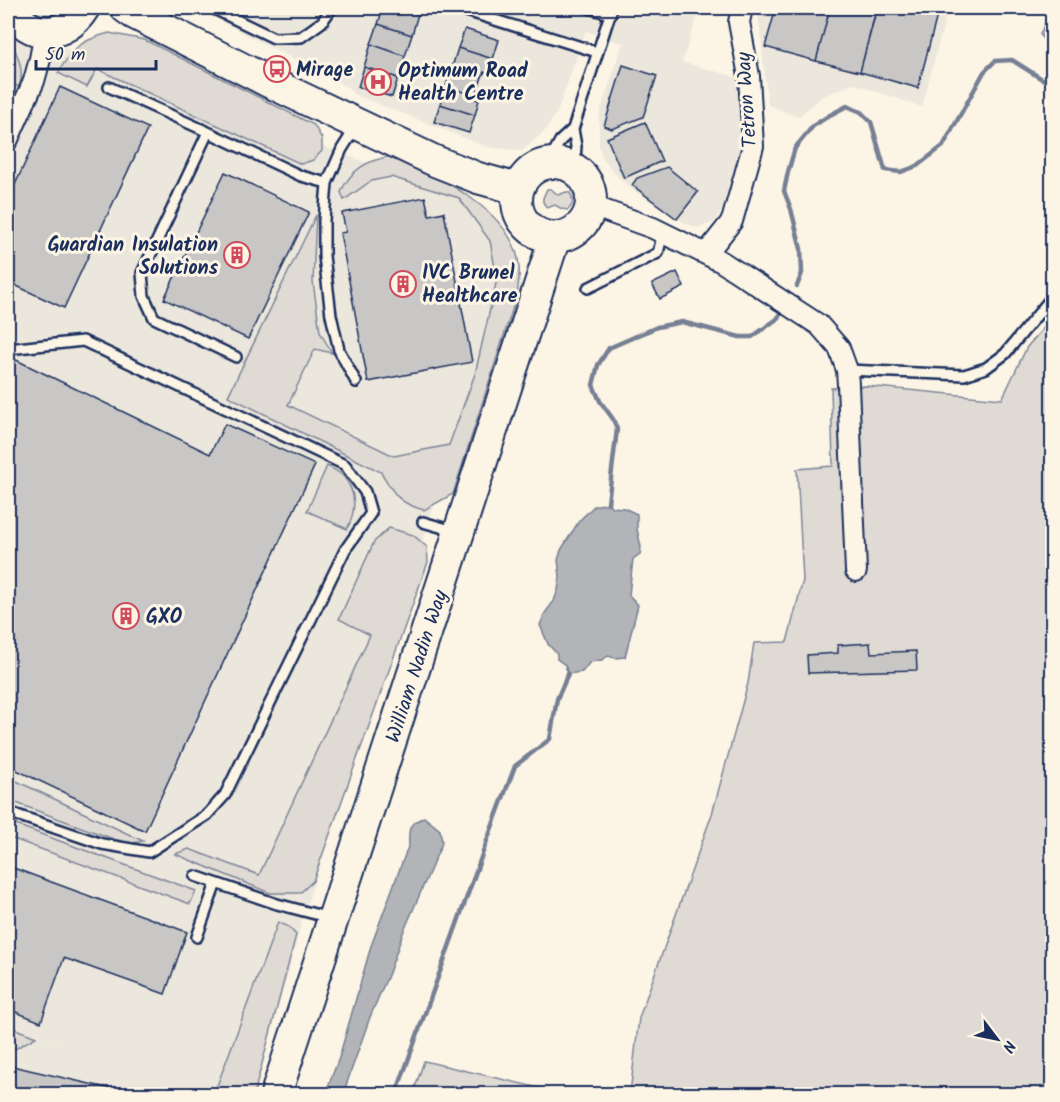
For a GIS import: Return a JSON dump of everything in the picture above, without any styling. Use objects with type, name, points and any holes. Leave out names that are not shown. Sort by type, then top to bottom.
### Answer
[{"type":"main road","points":[[11,8],[16,17],[27,26],[45,32],[68,27],[81,13],[129,10],[357,125],[435,161],[478,178],[518,189]]},
{"type":"main road","points":[[560,162],[577,170],[587,181],[592,193],[592,206],[587,218],[579,228],[568,235],[555,237],[542,235],[523,223],[518,214],[516,204],[518,189],[526,176],[536,167],[560,162]]},
{"type":"main road","name":"William Nadin Way","points":[[276,1095],[555,237]]},
{"type":"street","name":"Tetron Way","points":[[706,254],[732,221],[753,146],[748,76],[739,22],[742,8]]},
{"type":"street","points":[[8,138],[34,81],[45,32]]},
{"type":"street","points":[[592,206],[653,228],[722,262],[819,325],[839,348],[847,370],[856,571]]},
{"type":"lane","points":[[212,8],[274,38],[301,37],[322,22],[332,8]]},
{"type":"lane","points":[[457,8],[597,52]]},
{"type":"lane","points":[[577,170],[573,129],[611,11],[589,8]]},
{"type":"lane","points":[[109,87],[301,176],[327,183]]},
{"type":"lane","points":[[356,382],[339,350],[327,285],[324,220],[327,183],[342,149],[357,125]]},
{"type":"lane","points":[[548,163],[560,141],[573,129]]},
{"type":"lane","points":[[208,132],[142,273],[144,296],[154,318],[236,357]]},
{"type":"lane","points":[[588,288],[658,253],[663,233]]},
{"type":"lane","points":[[847,370],[964,375],[986,368],[1005,354],[1053,297]]},
{"type":"lane","points":[[8,349],[83,341],[345,465],[365,492],[371,513],[345,550],[225,795],[207,815],[148,852],[102,844],[8,812]]},
{"type":"lane","points":[[423,522],[459,532]]},
{"type":"lane","points":[[195,876],[277,904],[333,919]]},
{"type":"lane","points":[[197,938],[216,883]]},
{"type":"shaded area","points":[[29,8],[72,8],[60,16],[46,18]]},
{"type":"shaded area","points":[[195,8],[700,8],[682,62],[736,77],[742,126],[740,163],[723,209],[714,222],[697,228],[677,219],[630,188],[614,173],[602,157],[599,146],[599,116],[622,44],[628,45],[586,31],[558,110],[546,130],[522,151],[487,147],[353,94],[349,88]]},
{"type":"shaded area","points":[[759,8],[948,8],[922,107],[854,84],[823,96],[798,117],[768,105]]},
{"type":"shaded area","points":[[1052,8],[1052,47],[1046,45],[1040,34]]},
{"type":"shaded area","points":[[8,26],[459,198],[497,236],[507,277],[303,917],[255,1094],[8,1094],[8,1026],[67,1048],[8,1025]]},
{"type":"shaded area","points":[[109,33],[145,40],[314,125],[322,139],[322,151],[313,160],[301,164],[97,69],[87,87],[58,73],[78,46]]},
{"type":"shaded area","points":[[8,36],[21,68],[19,87],[8,82]]},
{"type":"shaded area","points":[[392,156],[451,185],[489,213],[504,229],[514,247],[519,267],[517,295],[453,494],[424,510],[402,501],[381,472],[228,396],[316,215],[313,282],[320,332],[332,353],[315,349],[288,405],[394,456],[449,445],[475,374],[497,279],[490,241],[459,198],[391,177],[371,181],[344,200],[341,192],[355,172],[368,163]]},
{"type":"shaded area","points":[[547,189],[551,189],[558,195],[570,193],[573,201],[568,210],[555,205],[547,208],[543,198]]},
{"type":"shaded area","points":[[1052,318],[1052,1094],[630,1094],[639,1018],[712,814],[748,683],[754,643],[787,642],[803,580],[797,469],[833,466],[831,388],[866,386],[1002,399],[1027,347]]},
{"type":"shaded area","points":[[327,466],[342,475],[351,489],[354,503],[347,529],[307,511]]},
{"type":"shaded area","points":[[608,503],[612,507],[624,508],[637,514],[637,529],[641,547],[640,554],[633,559],[629,595],[638,605],[625,657],[608,656],[602,660],[590,662],[582,672],[568,674],[565,665],[557,659],[557,654],[548,644],[540,625],[558,590],[560,576],[558,560],[561,550],[579,521],[594,506]]},
{"type":"shaded area","points":[[389,528],[413,535],[427,547],[428,562],[313,881],[300,893],[270,893],[175,854],[189,849],[259,875],[370,635],[339,619],[374,542]]},
{"type":"shaded area","points":[[8,777],[143,841],[127,844],[8,800]]},
{"type":"shaded area","points":[[424,817],[440,830],[442,843],[403,933],[343,1094],[325,1094],[339,1058],[371,946],[409,844],[409,830],[412,824]]},
{"type":"shaded area","points":[[8,822],[196,891],[190,904],[8,837]]},
{"type":"shaded area","points":[[278,922],[289,927],[296,935],[254,1094],[214,1094]]},
{"type":"shaded area","points":[[8,1026],[36,1037],[8,1053]]},
{"type":"shaded area","points":[[424,1061],[565,1094],[413,1094]]},
{"type":"building","points":[[383,8],[397,8],[418,14],[412,35],[378,24]]},
{"type":"building","points":[[776,8],[830,8],[816,61],[765,47]]},
{"type":"building","points":[[830,8],[850,8],[875,14],[860,72],[816,61]]},
{"type":"building","points":[[877,8],[939,8],[918,88],[860,72]]},
{"type":"building","points":[[378,24],[412,35],[405,56],[371,44]]},
{"type":"building","points":[[465,29],[499,40],[493,59],[458,48]]},
{"type":"building","points":[[371,44],[405,56],[398,78],[364,67]]},
{"type":"building","points":[[458,48],[493,59],[488,74],[484,72],[482,77],[452,67]]},
{"type":"building","points":[[623,65],[657,76],[643,117],[612,129],[604,126]]},
{"type":"building","name":"Optimum Road Health Centre","points":[[364,67],[398,78],[392,97],[358,87]]},
{"type":"building","points":[[452,67],[482,77],[476,96],[446,86]]},
{"type":"building","points":[[446,86],[476,96],[475,99],[479,100],[475,115],[440,104]]},
{"type":"building","points":[[60,87],[148,128],[64,308],[8,282],[8,200]]},
{"type":"building","points":[[440,104],[475,115],[469,133],[434,122]]},
{"type":"building","points":[[645,122],[662,161],[624,178],[607,138]]},
{"type":"building","points":[[667,167],[698,192],[677,219],[632,185],[637,178]]},
{"type":"building","name":"Guardian Insulation Solutions","points":[[225,172],[309,212],[248,339],[164,299]]},
{"type":"building","name":"IVC Brunel Healthcare","points":[[425,197],[429,215],[444,212],[472,362],[368,382],[340,233],[346,232],[342,213]]},
{"type":"building","points":[[677,272],[684,287],[660,299],[652,284]]},
{"type":"building","name":"GXO","points":[[8,356],[210,454],[225,424],[315,465],[145,831],[8,766]]},
{"type":"building","points":[[870,643],[871,653],[916,651],[917,670],[808,673],[807,655],[838,653],[838,645]]},
{"type":"building","points":[[8,866],[187,932],[165,994],[64,958],[41,1022],[8,1009]]},
{"type":"building","points":[[8,1065],[133,1094],[8,1094]]},
{"type":"waterway","points":[[797,286],[802,273],[801,249],[784,191],[795,148],[813,126],[847,106],[861,112],[871,122],[885,170],[901,172],[917,166],[943,146],[984,72],[995,61],[1012,60],[1042,79],[1052,81]]},
{"type":"waterway","points":[[608,503],[617,429],[593,385],[598,365],[609,348],[657,327],[682,322],[740,337],[752,337],[779,316]]},
{"type":"waterway","points":[[396,1094],[515,766],[550,739],[557,699],[568,674]]},
{"type":"place","name":"Mirage","points":[[277,69]]},
{"type":"place","name":"Optimum Road Health Centre","points":[[378,82]]},
{"type":"place","name":"Guardian Insulation Solutions","points":[[237,255]]},
{"type":"place","name":"IVC Brunel Healthcare","points":[[403,284]]},
{"type":"place","name":"GXO","points":[[126,616]]}]
